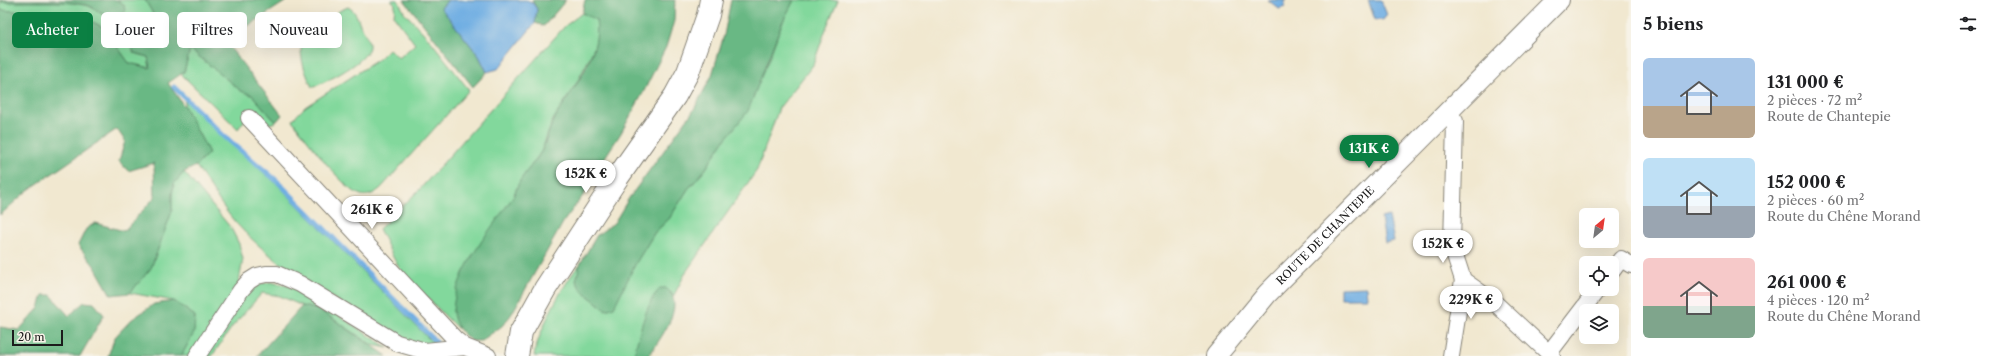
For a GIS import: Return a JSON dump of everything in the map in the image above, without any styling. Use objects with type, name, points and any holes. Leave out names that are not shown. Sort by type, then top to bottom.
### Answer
[{"type":"main road","points":[[697,0],[699,42]]},
{"type":"main road","points":[[517,356],[521,332],[563,259],[675,96],[688,72],[699,42],[711,0]]},
{"type":"street","name":"ROUTE DE CHANTEPIE","points":[[1216,356],[1267,294],[1559,0]]},
{"type":"street","points":[[1448,112],[1455,121],[1452,246],[1463,280],[1451,356]]},
{"type":"street","points":[[249,118],[407,289],[465,347],[488,356]]},
{"type":"street","points":[[1619,262],[1621,259],[1631,265]]},
{"type":"street","points":[[197,356],[242,290],[253,278],[266,274],[277,274],[300,284],[380,334],[411,348],[425,351],[465,347]]},
{"type":"street","points":[[1463,280],[1494,302],[1551,354],[1593,296]]},
{"type":"green space","points":[[0,0],[117,0],[124,5],[125,12],[101,13],[87,5],[76,3],[0,2]]},
{"type":"green space","points":[[117,0],[145,0],[152,12],[117,12],[124,5]]},
{"type":"green space","points":[[145,0],[288,0],[270,12],[255,12],[255,21],[247,27],[247,12],[177,12],[177,48],[230,48],[282,115],[276,122],[252,95],[241,91],[190,49],[184,72],[168,83],[184,106],[209,153],[196,166],[184,172],[174,184],[172,211],[151,268],[130,293],[111,295],[95,267],[78,245],[86,229],[95,223],[124,231],[155,197],[154,163],[128,171],[119,161],[125,141],[117,129],[27,191],[0,215],[0,10],[23,12],[12,12],[12,48],[93,48],[93,22],[101,26],[101,48],[118,48],[129,63],[150,68],[148,57],[134,53],[132,48],[169,48],[169,12],[152,12]]},
{"type":"green space","points":[[391,0],[398,0],[404,12],[430,40],[469,90],[381,188],[372,194],[361,195],[353,191],[344,183],[292,120],[305,107],[379,59],[389,49],[399,58],[415,44],[394,16],[395,4]]},
{"type":"green space","points":[[404,0],[448,0],[441,8],[479,56],[487,72],[473,87]]},
{"type":"green space","points":[[532,0],[566,0],[544,26],[535,23],[537,9]]},
{"type":"green space","points":[[585,0],[675,0],[674,21],[666,47],[621,133],[594,174],[585,193],[564,221],[511,315],[502,326],[481,341],[471,341],[464,335],[453,316],[455,296],[460,281],[474,253],[512,199],[521,179],[541,152],[554,120],[585,70],[595,45],[597,33],[596,20],[582,13]]},
{"type":"green space","points":[[731,0],[794,0],[782,23],[748,111],[723,142],[705,170],[688,189],[669,219],[655,232],[636,263],[614,307],[606,310],[582,291],[576,281],[580,264],[597,235],[614,223],[629,198],[693,111],[712,75],[724,35]]},
{"type":"green space","points":[[794,0],[838,0],[813,65],[779,108],[757,170],[686,272],[673,297],[671,292],[644,319],[634,356],[534,356],[541,333],[552,308],[580,264],[577,281],[582,291],[606,310],[655,232],[669,219],[688,189],[705,170],[723,142],[767,64],[782,23]]},
{"type":"green space","points":[[61,1],[89,6],[101,13],[101,26],[93,22],[93,12],[23,12],[0,10],[0,2]]},
{"type":"green space","points":[[348,7],[353,11],[368,39],[369,47],[367,53],[346,70],[312,87],[306,74],[302,59],[301,48],[342,48],[342,12],[338,12]]},
{"type":"green space","points":[[582,13],[596,20],[598,30],[595,45],[576,84],[553,120],[541,152],[520,181],[512,199],[463,273],[453,311],[458,329],[402,272],[379,229],[420,189],[565,26]]},
{"type":"green space","points":[[118,48],[135,48],[134,53],[148,57],[151,68],[129,63]]},
{"type":"green space","points":[[190,49],[241,91],[252,95],[276,122],[265,125],[252,110],[238,129],[181,74],[184,72]]},
{"type":"green space","points":[[185,100],[224,138],[276,183],[435,345],[415,345],[344,305],[298,276],[255,242],[236,223],[196,166],[209,153],[184,106]]},
{"type":"green space","points":[[184,172],[231,228],[239,244],[243,259],[238,287],[193,356],[181,356],[194,333],[195,316],[174,301],[130,293],[151,268],[172,211],[174,184]]},
{"type":"green space","points":[[270,282],[289,286],[323,305],[388,348],[372,345],[320,310],[302,306],[280,296],[262,293],[232,327],[212,356],[201,356],[247,292],[260,284]]},
{"type":"green space","points":[[662,288],[666,288],[672,295],[674,303],[670,322],[649,356],[634,356],[640,329],[648,308],[652,299]]},
{"type":"green space","points":[[43,295],[51,295],[69,316],[84,302],[94,303],[104,315],[80,356],[0,356],[0,327],[19,330],[39,308]]},
{"type":"green space","points":[[174,301],[195,316],[194,333],[181,356],[108,356],[115,337],[131,320],[154,304]]},
{"type":"green space","points":[[302,306],[320,310],[387,356],[257,356]]},
{"type":"water","points":[[448,0],[526,0],[532,2],[537,9],[535,23],[498,69],[487,72],[479,56],[441,8]]},
{"type":"water","points":[[1268,0],[1287,0],[1285,2],[1285,7],[1279,9]]},
{"type":"water","points":[[1368,0],[1381,0],[1387,15],[1383,20],[1375,20]]},
{"type":"water","points":[[1389,216],[1394,241],[1385,243],[1381,218]]},
{"type":"water","points":[[1366,287],[1367,298],[1340,298],[1340,288]]},
{"type":"waterway","points":[[174,87],[225,137],[277,181],[436,342]]}]
